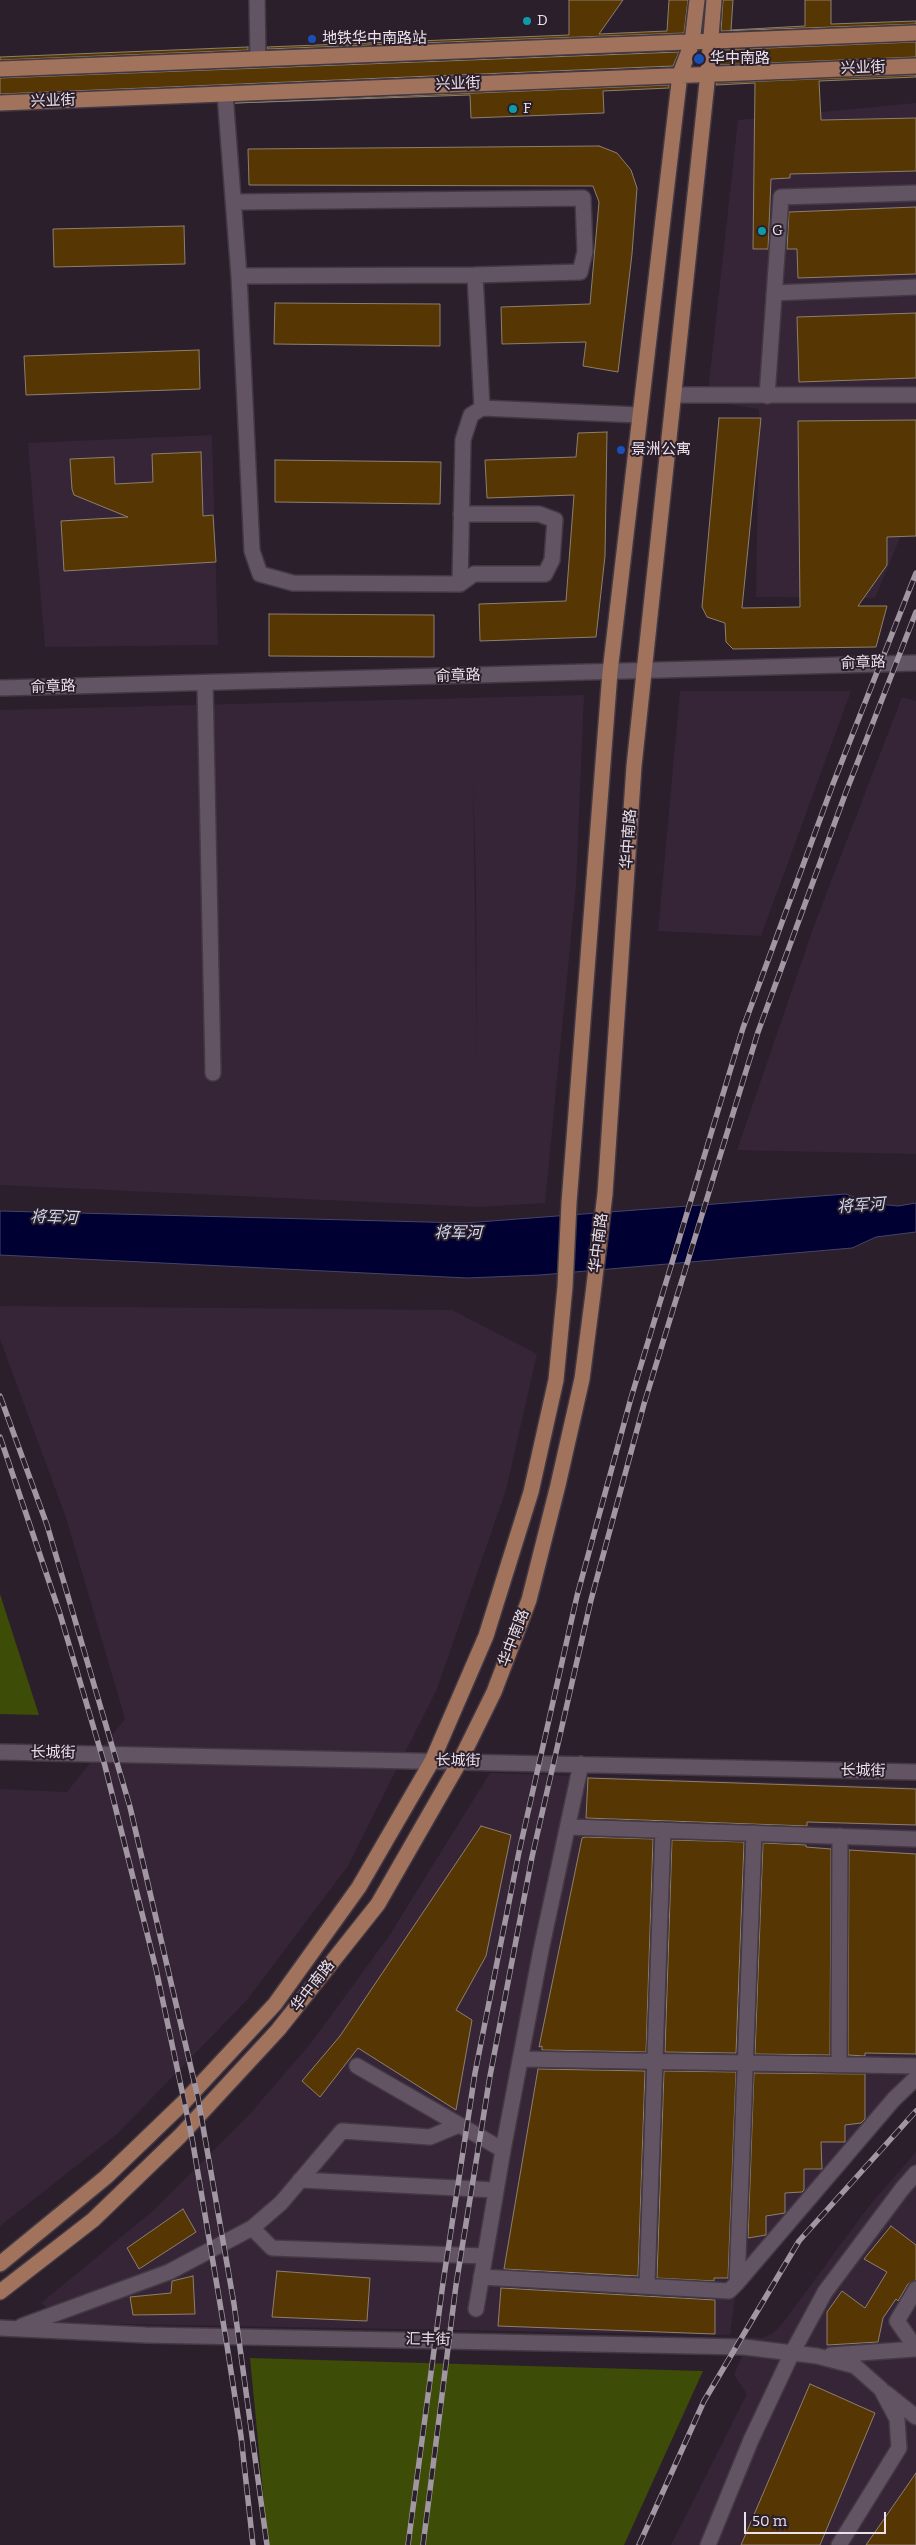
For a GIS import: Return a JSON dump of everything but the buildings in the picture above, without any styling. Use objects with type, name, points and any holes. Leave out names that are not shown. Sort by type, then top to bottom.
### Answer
[{"type":"main road","name":"华中南路","points":[[0,2264],[106,2177],[185,2101],[275,2004],[359,1887],[432,1761],[486,1636],[531,1492],[556,1380],[565,1287],[610,672],[680,74],[692,43],[697,0]]},
{"type":"main road","name":"华中南路","points":[[0,2292],[93,2220],[180,2136],[278,2030],[378,1904],[460,1761],[494,1692],[529,1600],[582,1379],[605,1194],[634,766],[708,73],[714,0]]},
{"type":"main road","points":[[0,69],[916,33]]},
{"type":"main road","name":"兴业街","points":[[0,104],[680,74],[916,66]]},
{"type":"street","points":[[257,0],[258,59]]},
{"type":"street","points":[[225,94],[239,276],[252,551],[260,574],[293,583],[460,584],[474,574],[545,574],[552,560],[555,520],[539,514],[461,514]]},
{"type":"street","points":[[767,396],[781,198],[916,193]]},
{"type":"street","points":[[234,202],[583,198],[585,252],[580,272],[475,275],[239,276]]},
{"type":"street","points":[[475,275],[482,408]]},
{"type":"street","points":[[774,293],[916,287]]},
{"type":"street","points":[[674,394],[767,396],[916,395]]},
{"type":"street","points":[[460,584],[463,440],[471,414],[482,408],[639,415]]},
{"type":"street","name":"俞章路","points":[[0,688],[916,663]]},
{"type":"street","points":[[205,683],[213,1073]]},
{"type":"street","name":"长城街","points":[[0,1752],[916,1772]]},
{"type":"street","points":[[476,2309],[520,2059],[581,1764]]},
{"type":"street","points":[[568,1827],[916,1839]]},
{"type":"street","points":[[647,2284],[662,1830]]},
{"type":"street","points":[[737,2283],[747,2063],[754,1833]]},
{"type":"street","points":[[839,2065],[840,1836]]},
{"type":"street","points":[[520,2059],[916,2066]]},
{"type":"street","points":[[357,2066],[503,2150]]},
{"type":"street","points":[[481,2277],[647,2284],[729,2291],[894,2099],[916,2078]]},
{"type":"street","points":[[16,2329],[169,2272],[252,2228],[281,2203],[342,2131],[430,2137],[458,2125]]},
{"type":"street","points":[[708,2545],[751,2440],[792,2353],[825,2292],[916,2173]]},
{"type":"street","points":[[300,2180],[496,2190]]},
{"type":"street","points":[[252,2228],[272,2248],[484,2256]]},
{"type":"street","points":[[916,2289],[896,2321],[916,2348]]},
{"type":"street","name":"汇丰街","points":[[0,2328],[166,2335],[744,2347],[818,2356],[855,2366],[881,2389]]},
{"type":"street","points":[[818,2356],[916,2348]]},
{"type":"street","points":[[881,2389],[916,2416]]},
{"type":"street","points":[[840,2545],[899,2448],[897,2419],[881,2389]]},
{"type":"shaded area","points":[[916,103],[916,499],[875,598],[756,597],[759,409],[707,401],[738,120]]},
{"type":"shaded area","points":[[212,435],[218,645],[45,647],[28,443]]},
{"type":"shaded area","points":[[680,691],[851,691],[761,936],[658,931]]},
{"type":"shaded area","points":[[584,695],[576,886],[545,1203],[479,1207],[0,1185],[0,710]],"holes":[[[473,777],[476,882],[477,1065]]]},
{"type":"shaded area","points":[[902,697],[916,701],[916,1154],[737,1150],[815,923]]},
{"type":"shaded area","points":[[0,1306],[452,1310],[537,1354],[506,1490],[437,1689],[348,1866],[247,2000],[117,2134],[0,2226],[0,1789],[67,1792],[125,1719],[66,1518],[0,1339]]},
{"type":"shaded area","points":[[490,1773],[916,1787],[916,2085],[889,2119],[737,2283],[730,2335],[65,2323],[41,2303],[154,2210],[248,2116],[311,2043],[389,1936]]},
{"type":"shaded area","points":[[916,2152],[916,2545],[671,2545],[747,2394],[734,2375],[750,2337],[762,2338],[773,2333],[782,2324],[869,2206]]},
{"type":"green space","points":[[0,1594],[39,1715],[0,1714]]},
{"type":"green space","points":[[250,2358],[703,2371],[624,2545],[268,2545]]},
{"type":"water","name":"将军河","points":[[846,1194],[868,1203],[898,1206],[916,1203],[916,1232],[876,1237],[852,1248],[540,1275],[467,1278],[0,1255],[0,1211],[465,1223]]},
{"type":"railway","points":[[408,2545],[443,2283],[475,2073],[519,1852],[577,1596],[631,1398],[743,1028],[833,784],[916,573]]},
{"type":"railway","points":[[423,2545],[456,2285],[490,2076],[532,1857],[591,1600],[644,1404],[758,1032],[846,792],[916,612]]},
{"type":"railway","points":[[0,1396],[47,1525],[130,1807],[198,2098],[234,2304],[267,2545]]},
{"type":"railway","points":[[0,1437],[60,1614],[105,1766],[156,1969],[192,2138],[226,2339],[241,2436],[253,2545]]},
{"type":"railway","points":[[639,2545],[704,2401],[799,2241],[916,2111]]},
{"type":"place","name":"D","points":[[527,21]]},
{"type":"place","name":"地铁华中南路站","points":[[312,39]]},
{"type":"place","name":"华中南路","points":[[699,59]]},
{"type":"place","name":"F","points":[[513,109]]},
{"type":"place","name":"G","points":[[762,231]]},
{"type":"place","name":"景洲公寓","points":[[621,450]]}]
